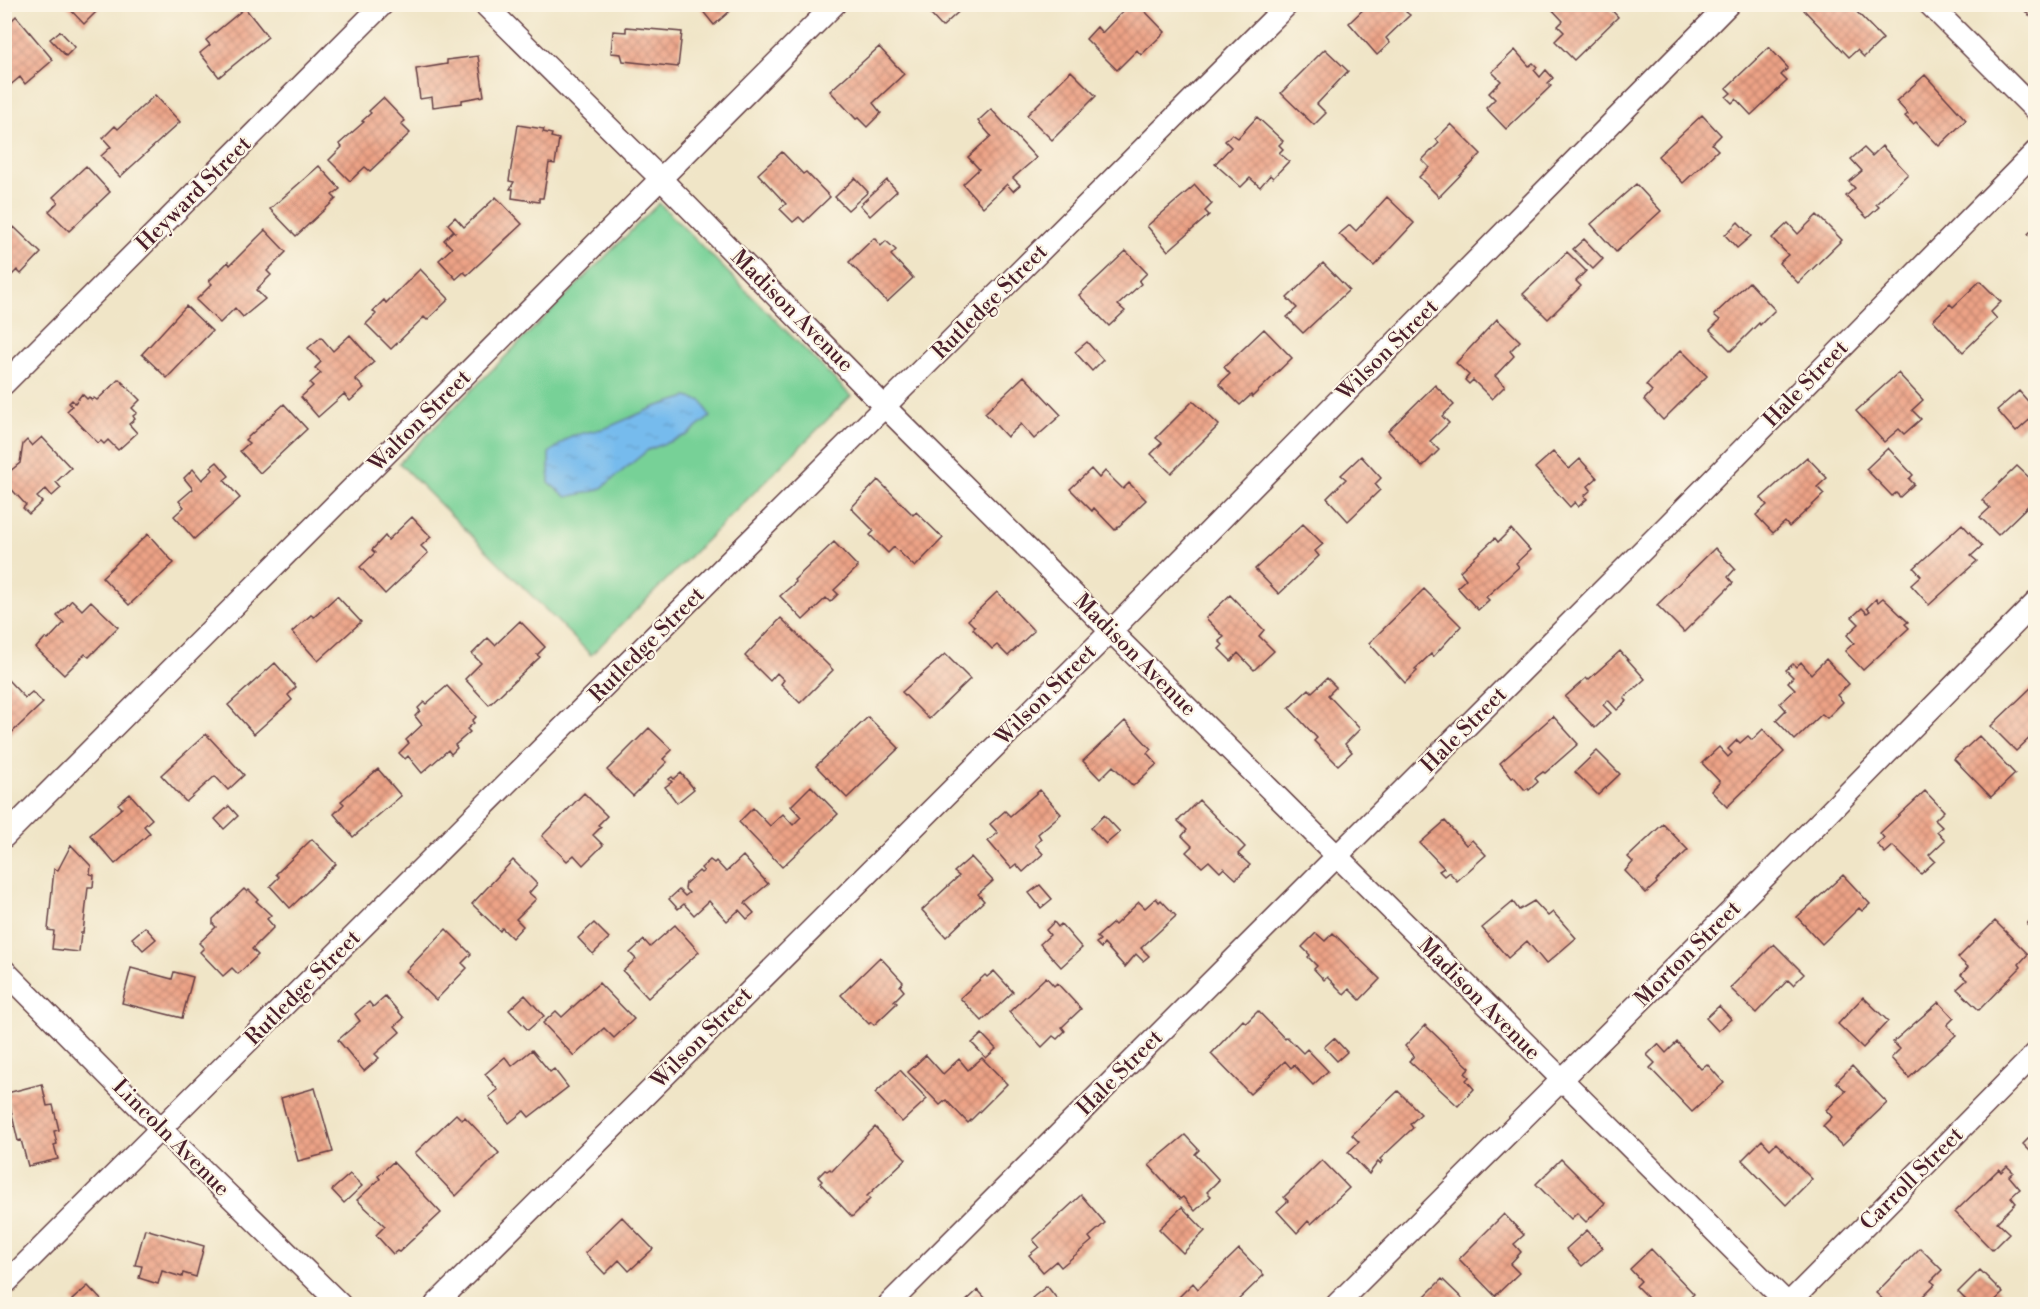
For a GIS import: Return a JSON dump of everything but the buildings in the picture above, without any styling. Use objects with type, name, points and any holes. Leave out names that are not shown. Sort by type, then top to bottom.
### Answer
[{"type":"street","name":"Heyward Street","points":[[4,384],[383,4]]},
{"type":"street","name":"Madison Avenue","points":[[484,4],[1788,1305]]},
{"type":"street","name":"Walton Street","points":[[4,837],[835,4]]},
{"type":"street","name":"Rutledge Street","points":[[4,1285],[1288,4]]},
{"type":"street","name":"Wilson Street","points":[[436,1305],[1111,631],[1728,4]]},
{"type":"street","points":[[1929,4],[2036,111]]},
{"type":"street","name":"Hale Street","points":[[888,1305],[1677,516],[2036,151]]},
{"type":"street","name":"Morton Street","points":[[1337,1305],[2036,602]]},
{"type":"street","name":"Lincoln Avenue","points":[[4,970],[340,1305]]},
{"type":"street","name":"Carroll Street","points":[[1788,1305],[2036,1053]]},
{"type":"green space","points":[[659,203],[851,396],[591,655],[399,463]]},
{"type":"water","points":[[687,397],[702,401],[710,417],[687,435],[648,450],[599,490],[567,497],[549,483],[549,453],[571,436],[606,428],[655,407]]}]
